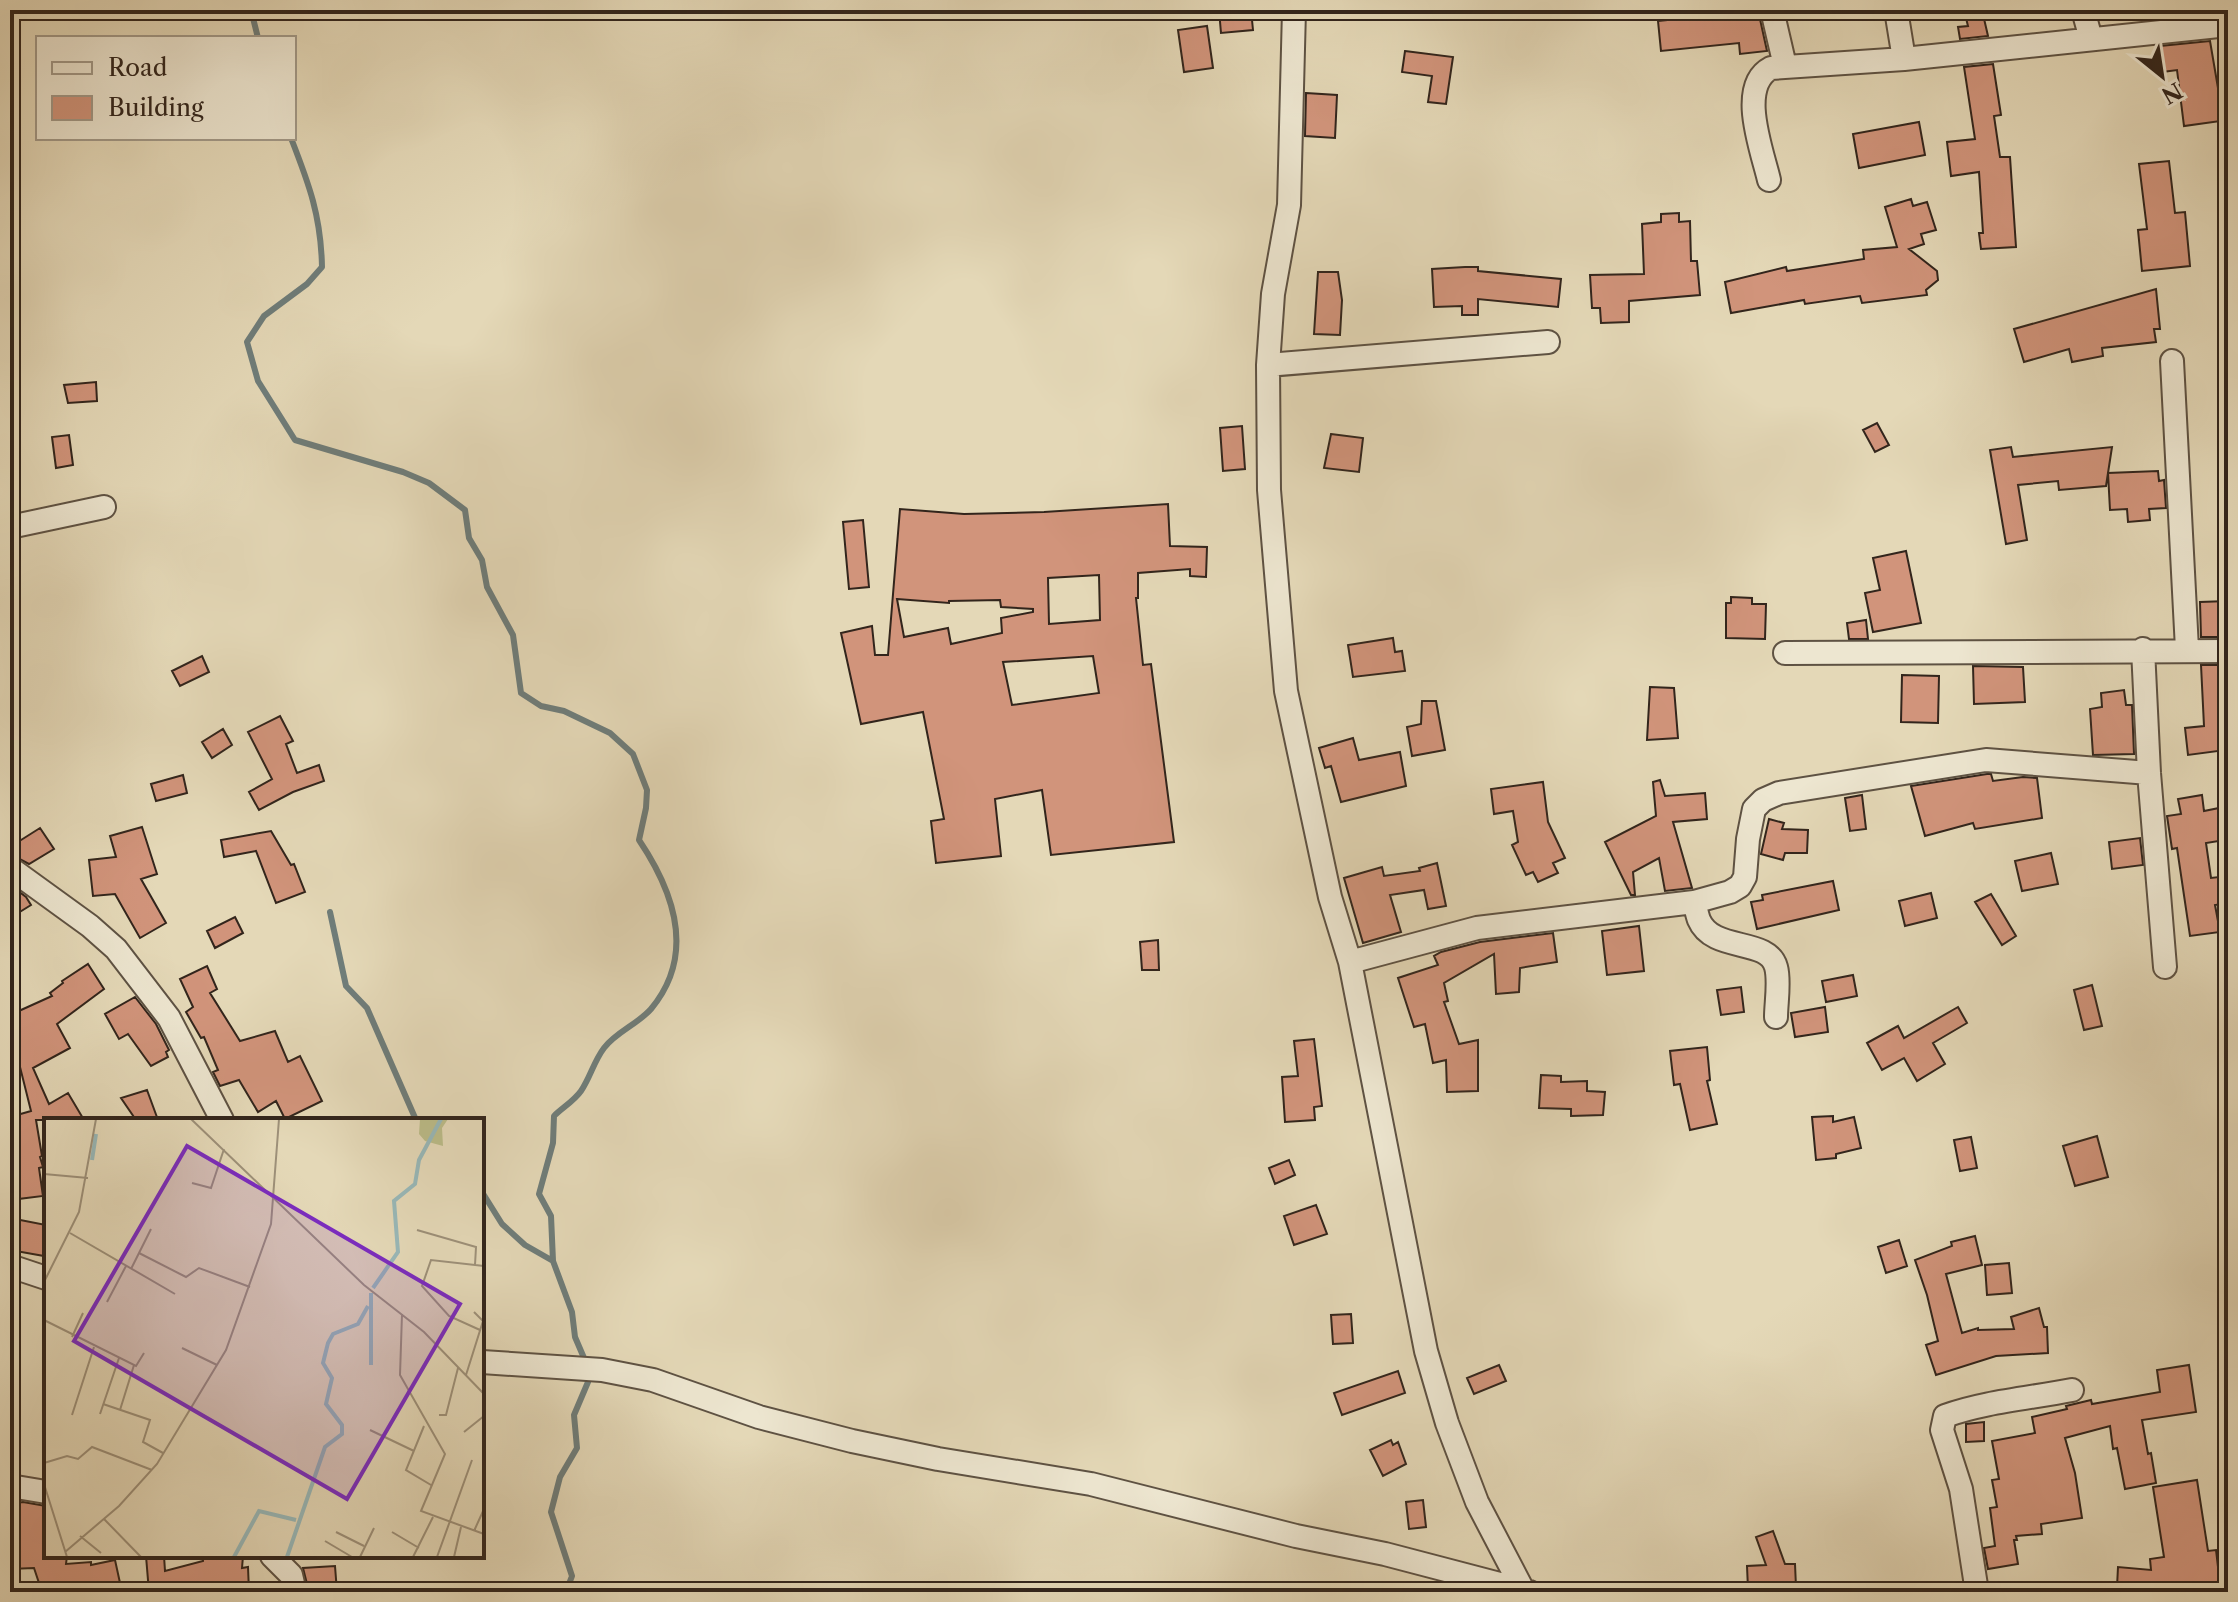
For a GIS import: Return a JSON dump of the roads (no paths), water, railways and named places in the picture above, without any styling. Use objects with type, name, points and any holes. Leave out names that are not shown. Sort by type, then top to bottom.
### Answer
[{"type":"street","points":[[1294,10],[1289,205],[1273,294],[1268,365],[1269,490],[1286,691],[1330,897],[1350,962],[1426,1351],[1447,1423],[1477,1502],[1526,1591]]},
{"type":"street","points":[[1772,10],[1785,66]]},
{"type":"street","points":[[1896,10],[1904,59]]},
{"type":"street","points":[[2083,10],[2091,39]]},
{"type":"street","points":[[1769,180],[1753,108],[1755,88],[1766,70],[1785,66],[1904,59],[2228,25]]},
{"type":"street","points":[[1268,365],[1548,342]]},
{"type":"street","points":[[2172,361],[2187,649]]},
{"type":"street","points":[[10,527],[104,507]]},
{"type":"street","points":[[2143,649],[2149,773],[2165,967]]},
{"type":"street","points":[[1785,653],[2228,651]]},
{"type":"street","points":[[1350,962],[1477,928],[1694,902],[1730,892],[1740,886],[1745,877],[1754,809],[1763,800],[1779,793],[1986,760],[2149,773]]},
{"type":"street","points":[[10,868],[90,926],[116,949],[169,1018],[221,1118]]},
{"type":"street","points":[[1694,902],[1699,922],[1709,933],[1723,941],[1767,954],[1776,966],[1776,1017]]},
{"type":"street","points":[[10,1266],[44,1277]]},
{"type":"street","points":[[484,1362],[602,1370],[653,1380],[759,1417],[852,1441],[938,1459],[1091,1484],[1526,1591]]},
{"type":"street","points":[[1977,1592],[1961,1489],[1942,1430],[1945,1416],[1970,1407],[2072,1390]]},
{"type":"street","points":[[10,1486],[44,1492]]},
{"type":"street","points":[[274,1558],[291,1575],[295,1592]]},
{"type":"waterway","points":[[251,10],[258,36]]},
{"type":"waterway","points":[[292,140],[313,201],[322,267],[307,284],[264,316],[247,342],[258,381],[295,440],[403,472],[429,483],[465,510],[469,538],[482,560],[487,587],[513,635],[521,693],[541,706],[564,711],[610,733],[633,754],[647,790],[639,840],[670,902],[675,924],[673,967],[665,988],[651,1009],[609,1042],[581,1091],[554,1116],[553,1143],[539,1194],[551,1216],[553,1261]]},
{"type":"waterway","points":[[330,912],[346,986],[367,1008],[415,1118]]},
{"type":"waterway","points":[[484,1195],[502,1224],[525,1245],[553,1261],[572,1312],[575,1337],[584,1358]]},
{"type":"waterway","points":[[566,1592],[572,1576],[551,1512],[560,1477],[577,1448],[574,1415],[588,1382]]}]
